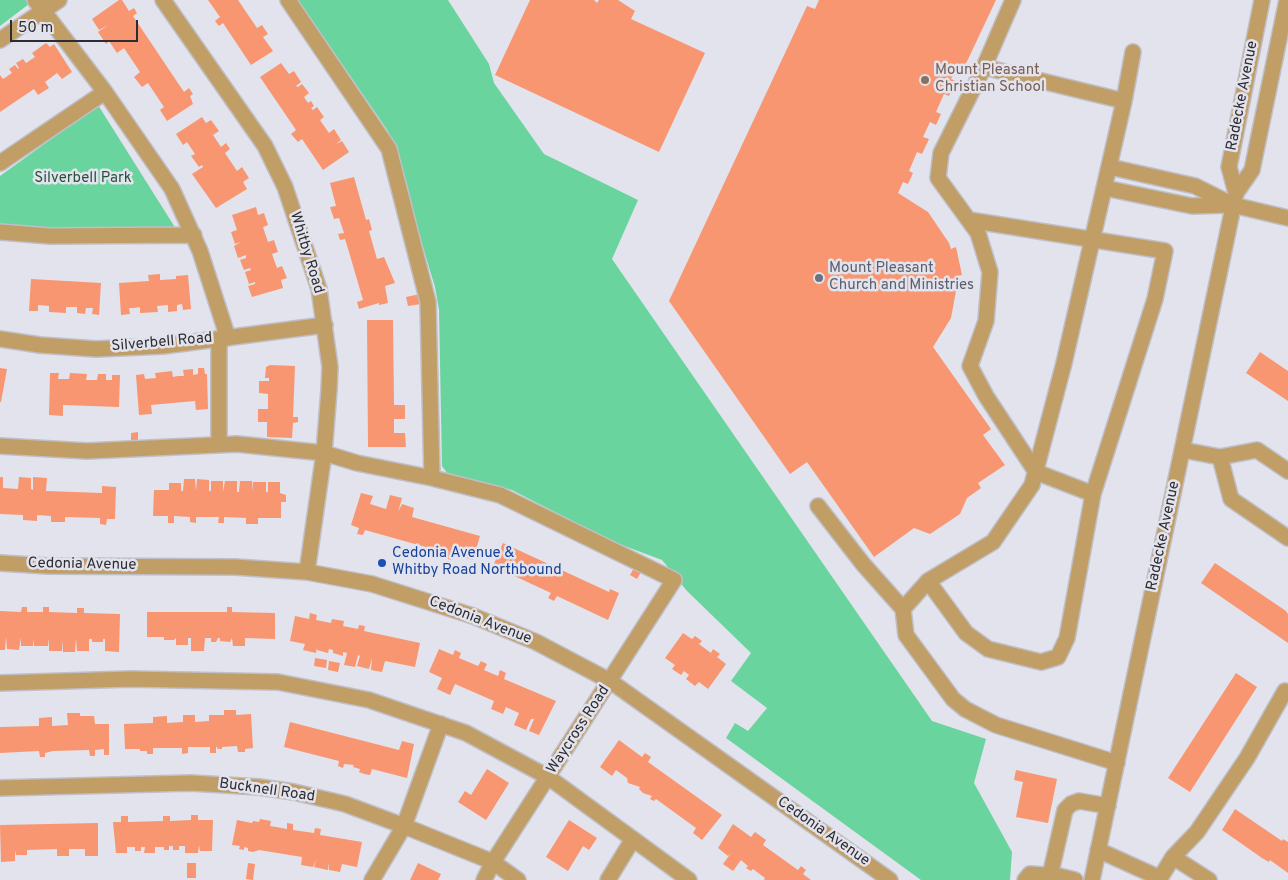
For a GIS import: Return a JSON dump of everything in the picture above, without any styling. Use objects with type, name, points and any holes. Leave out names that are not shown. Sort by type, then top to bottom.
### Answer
[{"type":"street","points":[[0,40],[39,6],[59,0]]},
{"type":"street","name":"Whitby Road","points":[[162,0],[265,146],[285,187],[305,242],[319,289],[330,367],[324,453],[307,572]]},
{"type":"street","points":[[0,446],[87,450],[237,444],[324,453],[357,463],[432,478],[428,302],[389,148],[288,0]]},
{"type":"street","points":[[1013,0],[984,67],[941,153],[938,178],[978,233],[990,272],[986,321],[970,366],[986,396],[1036,472],[1093,494]]},
{"type":"street","name":"Radecke Avenue","points":[[1234,199],[1229,167],[1262,0]]},
{"type":"street","name":"Radecke Avenue","points":[[1092,880],[1234,199],[1252,170],[1287,0]]},
{"type":"street","points":[[39,6],[104,92],[172,189],[194,235],[224,338],[219,445]]},
{"type":"street","points":[[903,608],[928,581],[993,542],[1032,485],[1064,363],[1110,168],[1133,52]]},
{"type":"street","points":[[984,67],[1124,101]]},
{"type":"street","points":[[0,163],[104,92]]},
{"type":"street","points":[[1110,168],[1195,186],[1288,218]]},
{"type":"street","points":[[1104,188],[1192,206],[1234,199]]},
{"type":"street","points":[[928,581],[966,633],[988,649],[1041,662],[1058,657],[1067,638],[1093,494],[1155,298],[1165,251],[969,220]]},
{"type":"street","points":[[0,232],[50,236],[194,235]]},
{"type":"street","name":"Silverbell Road","points":[[0,339],[40,345],[96,348],[163,346],[325,324]]},
{"type":"street","points":[[1182,450],[1220,457],[1257,450],[1288,470]]},
{"type":"street","points":[[1220,457],[1231,499],[1288,538]]},
{"type":"street","name":"Waycross Road","points":[[432,478],[515,501],[674,580],[493,862],[484,880]]},
{"type":"street","points":[[818,506],[863,564],[903,608],[906,635],[953,699],[965,709],[996,725],[1117,763]]},
{"type":"street","name":"Cedonia Avenue","points":[[0,563],[48,566],[235,567],[307,572],[372,584],[473,616],[536,642],[610,681],[890,880]]},
{"type":"street","points":[[0,683],[130,679],[278,682],[369,700],[466,733],[548,776],[689,880]]},
{"type":"street","points":[[1098,850],[1159,879],[1173,856],[1198,832],[1247,758],[1285,691]]},
{"type":"street","points":[[372,880],[404,826],[441,724]]},
{"type":"street","name":"Bucknell Road","points":[[0,788],[191,783],[259,787],[345,804],[493,862],[518,880]]},
{"type":"street","points":[[1050,876],[1065,810],[1070,804],[1079,801],[1108,806]]},
{"type":"street","points":[[608,880],[633,839]]},
{"type":"street","points":[[1173,856],[1209,880]]},
{"type":"street","points":[[1025,880],[1030,874],[1074,880]]},
{"type":"green space","points":[[0,0],[26,0],[29,4],[0,26]]},
{"type":"green space","points":[[298,0],[448,0],[489,64],[494,83],[544,154],[638,200],[612,259],[932,721],[986,739],[974,783],[1012,852],[1010,880],[921,880],[726,738],[735,723],[748,731],[767,708],[731,681],[751,653],[687,591],[662,560],[611,541],[512,490],[447,473],[442,466],[439,310],[435,287],[388,131]]},
{"type":"green space","name":"Silverbell Park","points":[[98,105],[176,229],[6,232],[0,228],[0,176]]},
{"type":"building","points":[[119,0],[122,0],[129,11],[134,8],[137,13],[133,16],[184,92],[189,88],[193,94],[190,96],[193,104],[167,121],[160,110],[164,107],[148,83],[142,87],[134,77],[140,72],[124,48],[117,53],[109,41],[106,44],[98,32],[108,25],[99,30],[92,19]]},
{"type":"building","points":[[208,0],[238,0],[257,28],[262,25],[268,34],[263,37],[273,51],[251,65],[223,23],[219,26],[215,21],[220,17]]},
{"type":"building","points":[[530,0],[594,0],[597,3],[599,0],[618,0],[635,11],[631,19],[705,53],[659,152],[495,75]]},
{"type":"building","name":"Mount Pleasant Church and Ministries","points":[[819,0],[996,0],[962,72],[956,69],[951,79],[956,81],[949,96],[944,94],[936,112],[941,114],[936,125],[930,122],[923,137],[929,139],[922,154],[917,152],[909,171],[913,173],[908,184],[903,182],[898,193],[928,212],[951,249],[956,247],[962,275],[957,276],[958,280],[951,318],[933,347],[991,429],[983,435],[1005,465],[978,483],[981,488],[967,498],[960,514],[930,534],[914,528],[874,557],[807,462],[790,474],[669,301],[807,6],[815,9]]},
{"type":"building","points":[[46,43],[50,47],[54,44],[72,72],[62,79],[57,73],[45,82],[49,88],[38,95],[34,89],[0,112],[0,75],[3,79],[12,73],[9,69],[15,65],[18,69],[16,63],[23,59],[26,63],[35,57],[32,53]]},
{"type":"building","points":[[281,63],[289,74],[294,71],[301,82],[296,86],[298,87],[302,84],[309,93],[304,97],[308,103],[311,101],[314,106],[311,108],[313,110],[317,107],[324,117],[320,120],[329,133],[334,129],[341,140],[336,144],[342,141],[349,152],[323,170],[302,139],[298,142],[291,134],[296,130],[260,77]]},
{"type":"building","points":[[202,117],[206,123],[211,120],[219,131],[213,135],[221,147],[226,143],[230,149],[225,153],[237,171],[242,167],[249,178],[243,182],[247,189],[216,208],[192,174],[203,167],[202,165],[199,167],[191,156],[195,154],[187,142],[183,145],[176,134]]},
{"type":"building","points":[[354,177],[366,220],[369,219],[372,230],[369,231],[377,259],[384,257],[395,283],[385,286],[388,303],[379,305],[379,303],[359,309],[357,302],[363,300],[345,239],[340,240],[338,234],[344,233],[339,218],[334,219],[330,207],[336,206],[330,183]]},
{"type":"building","points":[[256,207],[258,215],[264,213],[268,225],[263,227],[268,242],[274,240],[278,252],[272,254],[277,268],[282,266],[287,278],[281,280],[283,288],[252,297],[248,286],[255,284],[255,282],[249,284],[245,272],[251,270],[250,268],[244,270],[240,260],[246,258],[246,255],[238,258],[234,246],[241,242],[235,244],[231,232],[237,230],[232,215]]},
{"type":"building","points":[[160,274],[160,280],[176,279],[176,276],[188,275],[191,309],[183,310],[182,304],[177,305],[177,311],[168,312],[168,305],[157,306],[158,312],[140,313],[140,307],[129,308],[130,314],[121,315],[119,283],[149,281],[148,275]]},
{"type":"building","points":[[31,279],[101,283],[99,315],[92,314],[93,308],[86,308],[85,314],[77,313],[77,307],[66,307],[66,313],[49,312],[49,306],[38,305],[38,311],[29,311]]},
{"type":"building","points":[[420,294],[421,304],[408,306],[406,297]]},
{"type":"building","points":[[367,320],[393,320],[394,405],[405,405],[405,419],[394,419],[394,433],[405,433],[406,447],[368,447]]},
{"type":"building","points":[[1260,352],[1288,371],[1288,401],[1246,373]]},
{"type":"building","points":[[270,365],[295,366],[293,417],[298,417],[298,422],[293,423],[292,438],[267,437],[267,422],[258,422],[258,409],[268,409],[268,394],[259,393],[259,381],[269,381],[269,378],[265,378],[266,367]]},
{"type":"building","points":[[0,368],[7,369],[1,402],[0,402]]},
{"type":"building","points":[[198,368],[204,368],[205,374],[207,374],[208,409],[196,410],[195,401],[151,405],[152,414],[139,415],[136,375],[144,374],[145,379],[156,378],[155,373],[172,371],[173,377],[184,376],[183,370],[193,369],[193,375],[198,374]]},
{"type":"building","points":[[50,373],[59,373],[58,379],[69,379],[70,373],[87,374],[86,380],[97,380],[98,374],[106,374],[106,380],[112,380],[112,375],[120,375],[119,407],[63,405],[63,416],[49,415]]},
{"type":"building","points":[[138,432],[138,441],[131,441],[131,433]]},
{"type":"building","points":[[0,477],[3,477],[3,488],[18,489],[19,477],[31,478],[31,489],[33,490],[33,477],[47,478],[46,491],[102,493],[102,486],[116,487],[115,519],[107,519],[106,525],[100,524],[100,518],[65,517],[65,522],[51,522],[51,516],[37,515],[37,521],[23,520],[23,515],[0,514]]},
{"type":"building","points":[[184,479],[195,479],[196,491],[197,479],[209,480],[209,491],[211,491],[211,481],[223,481],[223,492],[225,481],[237,481],[237,492],[239,492],[240,481],[252,481],[252,492],[253,482],[266,482],[266,492],[268,492],[268,482],[280,482],[280,493],[286,495],[286,502],[281,502],[281,518],[258,518],[258,524],[246,524],[246,518],[224,517],[224,523],[218,523],[219,517],[196,517],[196,523],[190,522],[190,517],[174,516],[174,523],[168,523],[168,516],[153,516],[154,490],[169,490],[169,483],[181,483],[181,491],[183,491]]},
{"type":"building","points":[[361,493],[373,496],[370,504],[386,509],[390,495],[402,498],[398,512],[402,504],[414,508],[412,517],[480,536],[473,560],[459,556],[459,558],[452,556],[451,560],[438,557],[440,551],[365,530],[363,535],[357,534],[359,528],[351,525]]},
{"type":"building","points":[[503,543],[609,592],[610,589],[619,593],[608,620],[557,596],[554,601],[548,598],[551,593],[493,566]]},
{"type":"building","points":[[1215,563],[1286,611],[1288,614],[1288,643],[1201,583]]},
{"type":"building","points":[[634,568],[641,572],[637,579],[630,575]]},
{"type":"building","points":[[22,607],[27,607],[27,612],[43,612],[43,607],[49,607],[49,612],[77,613],[77,608],[84,608],[84,613],[120,614],[119,652],[105,651],[105,639],[103,639],[103,642],[92,642],[92,639],[89,639],[89,651],[77,651],[76,638],[75,652],[63,652],[63,640],[62,651],[49,651],[49,638],[48,646],[34,646],[33,638],[33,646],[21,646],[21,637],[19,650],[7,649],[6,637],[5,650],[0,650],[0,611],[21,612]]},
{"type":"building","points":[[227,607],[232,607],[232,612],[275,613],[275,639],[245,638],[245,646],[233,646],[232,638],[230,642],[220,641],[220,638],[218,638],[216,642],[211,642],[211,638],[205,638],[204,651],[191,651],[191,638],[188,638],[188,645],[176,645],[176,638],[174,640],[164,640],[164,637],[147,637],[147,612],[227,612]]},
{"type":"building","points":[[310,613],[317,615],[316,620],[331,623],[332,619],[344,621],[343,626],[358,629],[359,625],[365,626],[364,631],[420,643],[415,667],[385,661],[382,672],[371,670],[372,658],[369,669],[357,666],[360,656],[358,655],[355,667],[344,665],[347,653],[343,652],[343,656],[333,653],[333,650],[329,649],[328,653],[317,650],[317,647],[316,653],[303,650],[305,644],[290,641],[295,616],[309,619]]},
{"type":"building","points":[[683,633],[692,639],[695,636],[702,641],[699,644],[711,653],[713,649],[720,654],[717,657],[726,664],[708,689],[699,682],[695,686],[686,679],[689,675],[684,671],[681,675],[672,669],[675,665],[665,658]]},
{"type":"building","points":[[439,649],[453,655],[455,650],[461,653],[459,658],[478,666],[481,661],[487,664],[484,670],[498,676],[500,670],[506,673],[504,679],[556,701],[539,735],[529,731],[534,719],[531,719],[526,730],[514,725],[519,713],[506,707],[503,714],[491,709],[494,701],[455,684],[450,695],[437,689],[442,678],[429,672]]},
{"type":"building","points":[[315,658],[327,660],[326,668],[314,666]]},
{"type":"building","points":[[329,661],[340,663],[338,672],[328,670]]},
{"type":"building","points":[[1236,673],[1257,687],[1190,792],[1168,778]]},
{"type":"building","points":[[224,710],[236,710],[236,715],[251,714],[253,748],[245,749],[245,752],[238,752],[237,746],[218,749],[216,746],[216,753],[210,753],[210,747],[188,747],[188,753],[182,754],[182,748],[153,748],[153,754],[147,754],[147,751],[140,751],[140,749],[125,749],[124,724],[153,723],[153,717],[167,716],[167,723],[183,722],[183,715],[195,715],[195,722],[209,721],[209,715],[224,715]]},
{"type":"building","points":[[67,713],[80,713],[80,716],[94,716],[95,724],[109,724],[109,755],[104,755],[104,749],[95,750],[95,756],[90,756],[89,750],[53,751],[45,753],[45,757],[40,757],[39,751],[0,753],[0,727],[39,726],[39,718],[52,717],[52,726],[68,725]]},
{"type":"building","points":[[290,722],[399,750],[402,741],[414,744],[407,778],[372,769],[370,775],[364,774],[359,772],[360,769],[353,767],[354,765],[344,764],[343,768],[338,766],[339,761],[284,747]]},
{"type":"building","points":[[619,740],[642,757],[645,753],[651,757],[648,762],[722,815],[702,840],[693,833],[696,828],[656,799],[654,801],[650,799],[652,796],[643,793],[639,789],[640,787],[628,783],[627,778],[616,770],[612,776],[600,767]]},
{"type":"building","points":[[487,769],[509,783],[486,820],[458,802],[465,791],[471,795]]},
{"type":"building","points":[[1016,770],[1057,779],[1048,823],[1016,817],[1023,782],[1014,780]]},
{"type":"building","points":[[1235,809],[1282,841],[1283,839],[1288,842],[1288,873],[1270,860],[1269,862],[1262,858],[1222,830]]},
{"type":"building","points":[[191,815],[198,815],[198,820],[213,820],[212,851],[200,851],[199,845],[198,853],[185,853],[185,846],[179,846],[179,850],[173,850],[173,846],[169,846],[169,850],[164,850],[164,847],[155,847],[155,853],[144,853],[145,847],[141,847],[141,851],[135,851],[135,847],[127,847],[127,853],[116,853],[113,822],[121,822],[121,816],[128,816],[128,822],[163,821],[163,816],[170,816],[170,821],[191,820]]},
{"type":"building","points":[[260,819],[271,821],[270,826],[287,829],[287,823],[293,824],[293,830],[314,833],[315,828],[321,829],[320,835],[362,842],[357,867],[342,864],[340,872],[329,870],[329,862],[328,870],[314,867],[316,859],[313,867],[301,865],[302,857],[259,850],[253,852],[248,851],[248,848],[244,847],[244,850],[239,849],[240,846],[232,845],[237,820],[252,823],[253,821],[259,822]]},
{"type":"building","points":[[569,820],[597,838],[589,850],[583,846],[568,871],[546,857]]},
{"type":"building","points":[[98,823],[98,856],[85,856],[85,849],[69,849],[69,856],[57,856],[57,849],[27,850],[27,855],[16,855],[15,850],[15,861],[1,862],[0,825]]},
{"type":"building","points":[[733,824],[751,837],[755,832],[766,840],[763,845],[798,870],[801,866],[806,870],[803,874],[811,880],[764,880],[765,878],[753,869],[751,871],[746,868],[748,866],[741,860],[733,871],[723,864],[731,853],[728,856],[718,848]]},
{"type":"building","points":[[187,863],[196,863],[196,878],[187,878]]},
{"type":"building","points":[[248,863],[255,864],[253,880],[246,879]]},
{"type":"building","points":[[418,863],[441,874],[438,880],[410,880]]},
{"type":"place","name":"Mount Pleasant Christian School","points":[[925,80]]},
{"type":"place","name":"Mount Pleasant Church and Ministries","points":[[819,278]]},
{"type":"place","name":"Cedonia Avenue & Whitby Road Northbound","points":[[382,563]]}]
